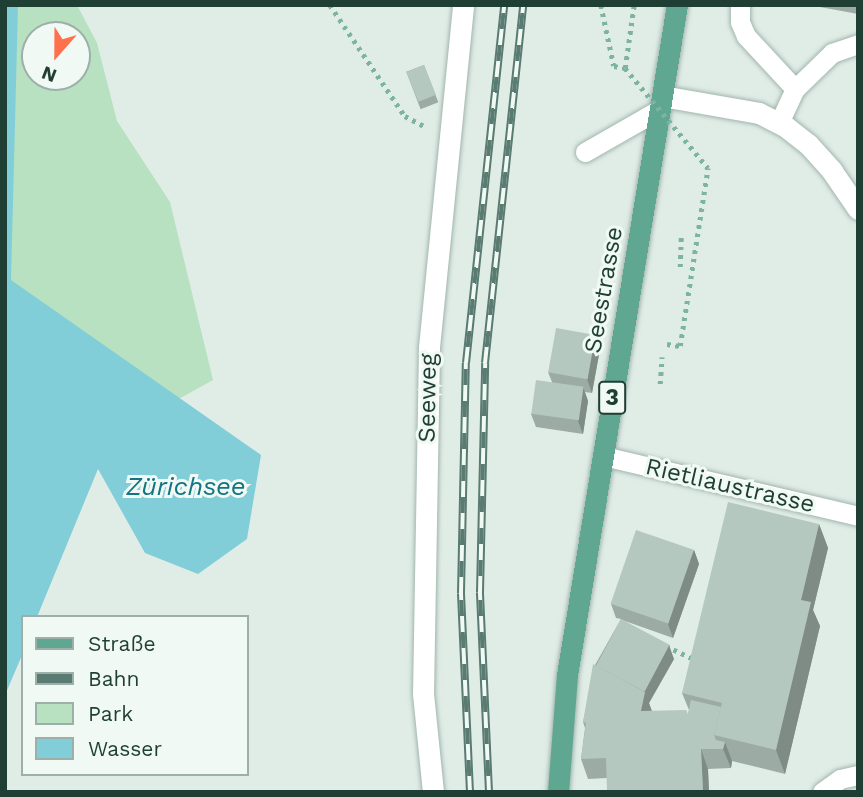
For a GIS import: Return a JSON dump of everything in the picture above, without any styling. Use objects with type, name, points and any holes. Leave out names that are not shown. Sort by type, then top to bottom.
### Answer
[{"type":"main road","name":"Seestrasse","points":[[558,792],[567,675],[677,5]]},
{"type":"street","name":"Seeweg","points":[[433,792],[423,694],[428,360],[463,5]]},
{"type":"street","points":[[661,103],[759,113],[779,123],[816,153],[858,209]]},
{"type":"lane","points":[[740,5],[740,22],[746,36],[794,89]]},
{"type":"lane","points":[[779,123],[794,89],[832,53],[858,44]]},
{"type":"lane","points":[[585,152],[661,103]]},
{"type":"lane","name":"Rietliaustrasse","points":[[603,456],[858,516]]},
{"type":"lane","points":[[822,792],[840,779],[858,775]]},
{"type":"path","points":[[330,5],[405,117],[450,139]]},
{"type":"path","points":[[600,5],[614,66],[625,68],[708,169],[680,346],[667,344]]},
{"type":"path","points":[[625,68],[634,5]]},
{"type":"path","points":[[680,267],[681,237]]},
{"type":"path","points":[[660,384],[662,357]]},
{"type":"path","points":[[659,643],[692,658]]},
{"type":"path","points":[[690,668],[696,645]]},
{"type":"green space","points":[[5,5],[77,5],[85,21],[21,21],[21,91],[91,91],[91,32],[97,43],[117,121],[170,202],[213,380],[150,415],[5,334]]},
{"type":"water","name":"Zürichsee","points":[[5,5],[18,5],[11,280],[261,455],[247,539],[198,574],[145,553],[98,469],[38,615],[21,615],[21,658],[5,695]]},
{"type":"building","points":[[424,65],[436,95],[418,102],[406,72]]},
{"type":"building","points":[[556,328],[595,335],[588,379],[548,372]]},
{"type":"building","points":[[536,380],[584,387],[579,420],[531,414]]},
{"type":"building","points":[[728,502],[819,524],[801,600],[811,602],[776,750],[714,735],[722,703],[682,693]]},
{"type":"building","points":[[636,530],[694,550],[668,624],[611,604]]},
{"type":"building","points":[[621,619],[670,645],[645,692],[596,666]]},
{"type":"building","points":[[593,664],[645,692],[641,711],[686,710],[688,714],[691,700],[721,707],[714,735],[716,740],[725,742],[723,749],[701,749],[703,792],[607,792],[606,758],[581,759],[586,723],[583,722]]},
{"type":"railway","points":[[470,792],[461,593],[466,363],[504,5]]},
{"type":"railway","points":[[489,792],[480,592],[485,363],[523,5]]}]
